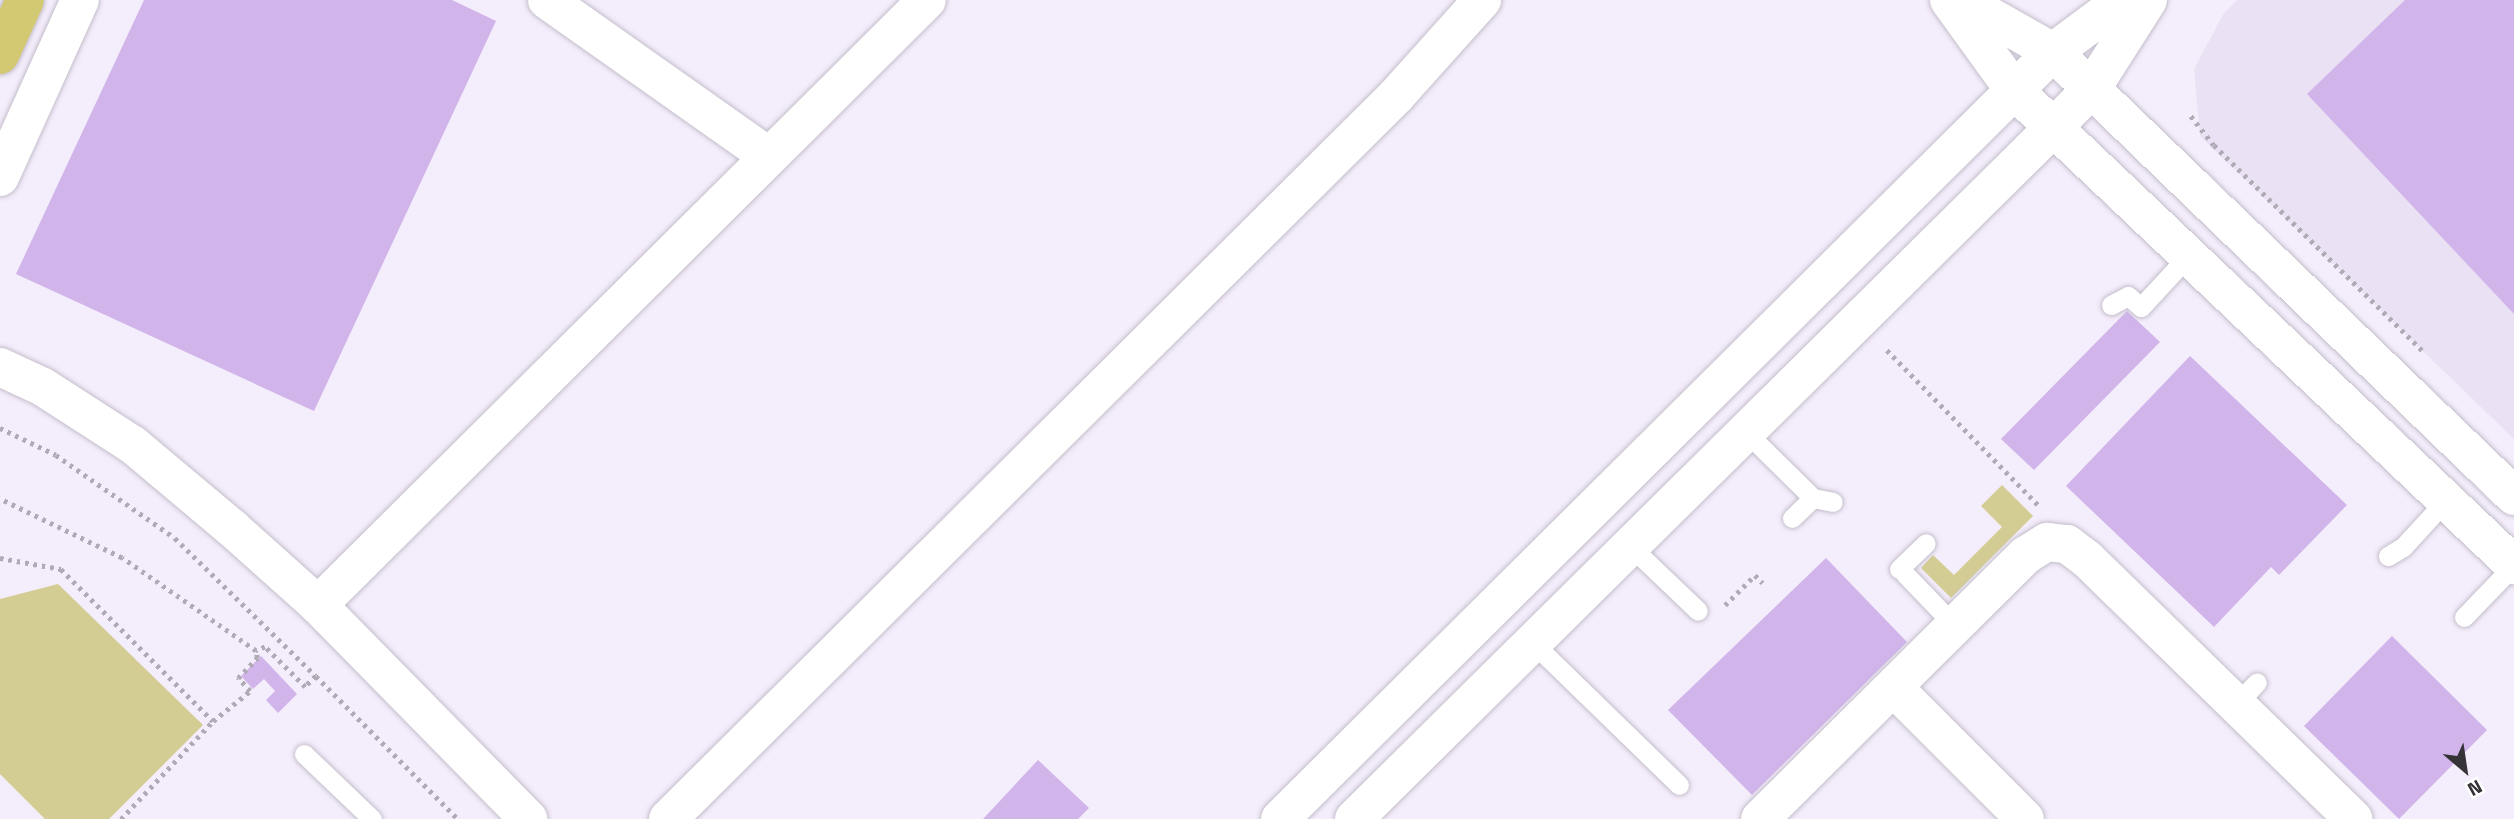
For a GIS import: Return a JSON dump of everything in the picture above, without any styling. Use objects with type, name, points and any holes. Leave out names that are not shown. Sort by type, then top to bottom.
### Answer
[{"type":"highway","points":[[0,55],[26,0]]},
{"type":"street","points":[[0,177],[80,0]]},
{"type":"street","points":[[547,0],[768,156]]},
{"type":"street","points":[[318,605],[927,0]]},
{"type":"street","points":[[668,819],[1396,96],[1482,0]]},
{"type":"street","points":[[1949,0],[2014,89],[2514,565]]},
{"type":"street","points":[[1961,0],[2053,52],[2514,496]]},
{"type":"street","points":[[1280,819],[2014,89],[2053,52],[2123,0]]},
{"type":"street","points":[[1354,819],[2092,88],[2148,0]]},
{"type":"street","points":[[0,367],[43,387],[133,445],[318,605],[527,819]]},
{"type":"street","points":[[1760,819],[2026,555],[2048,542],[2067,544],[2088,560],[2246,693],[2353,819]]},
{"type":"street","points":[[1894,688],[2025,819]]},
{"type":"lane","points":[[2111,305],[2128,296],[2141,307],[2188,256]]},
{"type":"lane","points":[[1745,431],[1813,498],[1833,502]]},
{"type":"lane","points":[[1792,518],[1813,498]]},
{"type":"lane","points":[[2388,556],[2403,547],[2446,500]]},
{"type":"lane","points":[[1926,543],[1902,572],[1955,626]]},
{"type":"lane","points":[[1629,545],[1698,611]]},
{"type":"lane","points":[[2464,617],[2514,565]]},
{"type":"lane","points":[[1532,642],[1679,785]]},
{"type":"lane","points":[[304,754],[372,819]]},
{"type":"path","points":[[2191,116],[2214,145],[2427,355]]},
{"type":"path","points":[[1887,350],[2041,509],[2048,542]]},
{"type":"path","points":[[0,428],[57,455],[175,538],[458,819]]},
{"type":"path","points":[[0,499],[122,558],[256,651],[257,658],[238,678],[250,691],[213,721],[121,819]]},
{"type":"path","points":[[0,558],[61,569],[213,721]]},
{"type":"path","points":[[1719,601],[1724,606],[1755,575],[1763,583]]},
{"type":"path","points":[[256,651],[265,647],[305,687],[316,676]]},
{"type":"shaded area","points":[[2237,0],[2514,0],[2514,439],[2200,136],[2194,69],[2224,13]]},
{"type":"shaded area","points":[[2002,485],[2033,516],[1951,598],[1921,568],[1933,555],[1954,575],[2002,527],[1981,506]]},
{"type":"shaded area","points":[[58,584],[203,725],[109,819],[45,819],[0,774],[0,599]]},
{"type":"building","points":[[144,0],[452,0],[496,21],[314,411],[16,274]]},
{"type":"building","points":[[2405,0],[2514,0],[2514,314],[2307,94]]},
{"type":"building","points":[[2127,311],[2160,342],[2034,470],[2001,439]]},
{"type":"building","points":[[2190,356],[2347,505],[2279,575],[2271,567],[2214,627],[2066,486]]},
{"type":"building","points":[[1826,558],[1907,642],[1752,795],[1668,710]]},
{"type":"building","points":[[2392,636],[2487,730],[2399,819],[2304,726]]},
{"type":"building","points":[[261,656],[297,694],[278,713],[266,700],[275,691],[264,679],[253,689],[241,676]]},
{"type":"building","points":[[1038,760],[1089,808],[1078,819],[983,819]]}]
